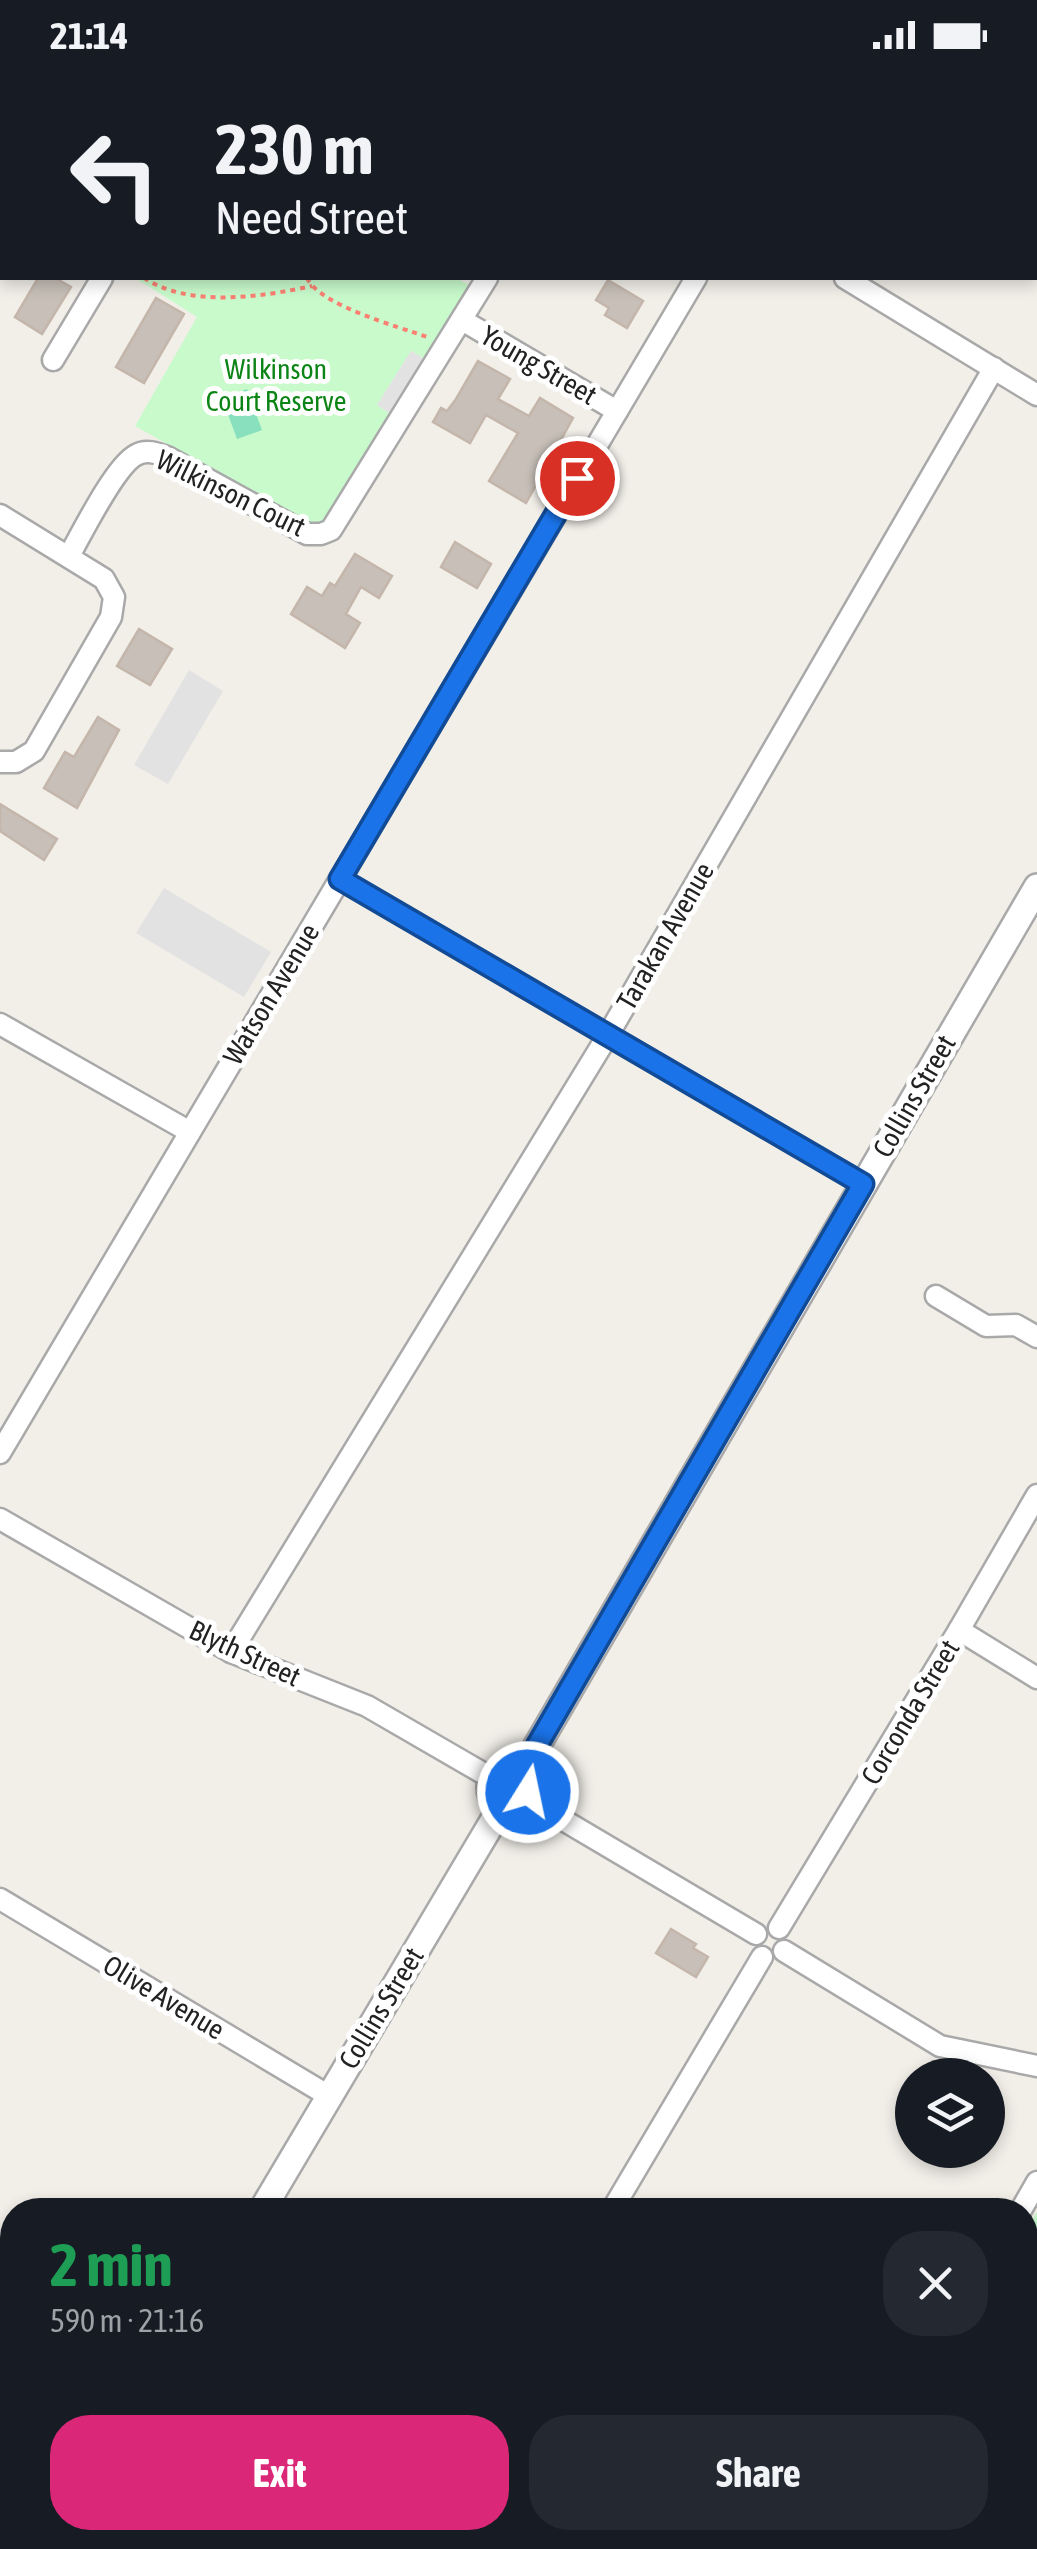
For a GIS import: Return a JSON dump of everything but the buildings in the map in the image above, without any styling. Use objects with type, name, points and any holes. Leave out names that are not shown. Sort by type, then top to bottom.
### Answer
[{"type":"street","points":[[54,360],[101,280]]},
{"type":"street","name":"Wilkinson Court","points":[[69,556],[123,465],[139,453],[154,452],[167,457],[307,534],[331,530],[486,280]]},
{"type":"street","name":"Watson Avenue","points":[[0,1453],[695,280]]},
{"type":"street","points":[[847,280],[1037,394]]},
{"type":"street","name":"Young Street","points":[[462,320],[617,411]]},
{"type":"street","name":"Tarakan Avenue","points":[[231,1652],[608,1035],[994,368]]},
{"type":"street","points":[[0,515],[104,579],[114,597],[111,617],[34,751],[5,767]]},
{"type":"street","points":[[340,879],[863,1184]]},
{"type":"street","name":"Collins Street","points":[[269,2198],[516,1792],[1037,887]]},
{"type":"street","points":[[0,1024],[190,1132]]},
{"type":"street","points":[[936,1296],[986,1326],[1016,1325],[1037,1338]]},
{"type":"street","name":"Corconda Street","points":[[779,1928],[960,1630],[1037,1494]]},
{"type":"street","name":"Blyth Street","points":[[0,1519],[231,1652],[367,1706],[493,1779]]},
{"type":"street","points":[[960,1630],[1037,1678]]},
{"type":"street","points":[[493,1779],[506,1770],[516,1792],[756,1934]]},
{"type":"street","name":"Olive Avenue","points":[[0,1899],[329,2096]]},
{"type":"street","points":[[768,1925],[779,1928],[786,1936],[784,1951],[774,1958],[762,1956],[753,1945],[756,1934],[768,1925]]},
{"type":"street","points":[[784,1951],[940,2046],[1037,2066]]},
{"type":"street","points":[[619,2198],[762,1956]]},
{"type":"path","points":[[147,280],[160,288],[232,296],[312,286]]},
{"type":"path","points":[[309,280],[328,298],[446,345]]},
{"type":"green space","name":"Wilkinson Court Reserve","points":[[138,280],[460,280],[469,285],[425,359],[411,351],[377,405],[391,414],[326,520],[310,524],[135,426],[197,317]]},
{"type":"green space","points":[[247,389],[262,430],[237,439],[222,398]]},
{"type":"shaded area","points":[[411,351],[425,359],[391,414],[377,405]]},
{"type":"shaded area","points":[[189,670],[223,691],[168,784],[134,765]]},
{"type":"shaded area","points":[[164,888],[271,952],[244,997],[136,933]]},
{"type":"route","points":[[528,1792],[521,1773],[863,1184],[340,879],[577,478]]}]
